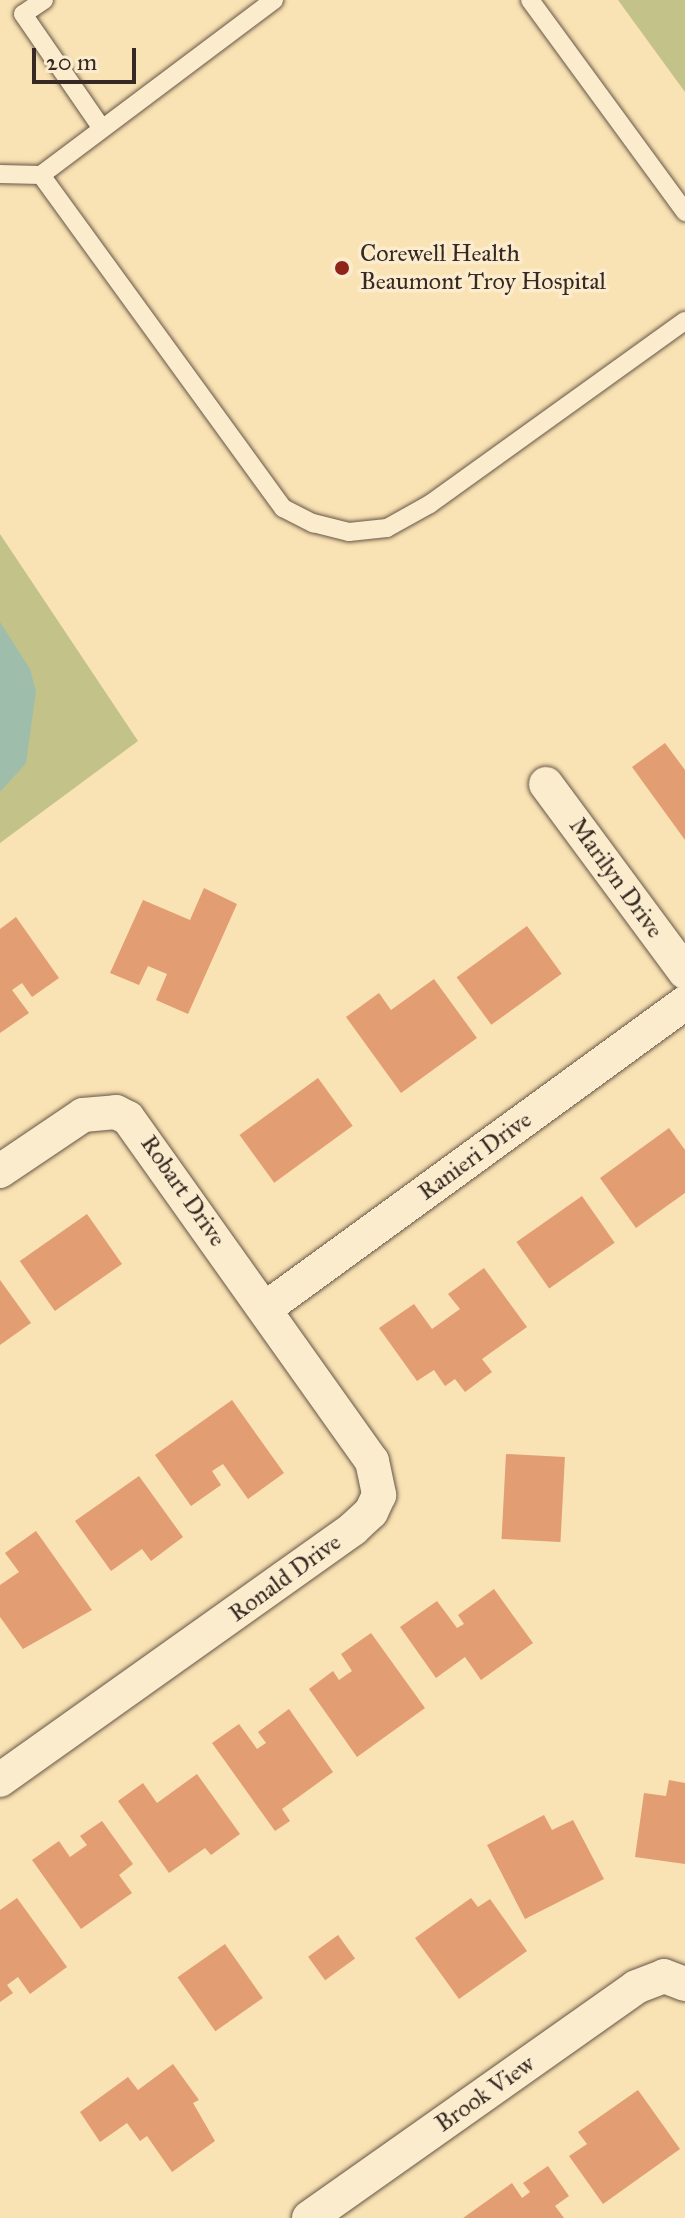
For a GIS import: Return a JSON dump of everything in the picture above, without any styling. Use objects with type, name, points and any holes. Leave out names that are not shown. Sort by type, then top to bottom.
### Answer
[{"type":"street","name":"Marilyn Drive","points":[[546,784],[685,972]]},
{"type":"street","name":"Ranieri Drive","points":[[266,1308],[685,1003]]},
{"type":"street","name":"Robart Drive","points":[[0,1171],[83,1115],[116,1112],[128,1118],[266,1308]]},
{"type":"street","name":"Ronald Drive","points":[[0,1780],[371,1512],[379,1495],[372,1461],[266,1308]]},
{"type":"street","name":"Brook View","points":[[309,2218],[636,1987],[674,1980]]},
{"type":"lane","points":[[44,0],[18,7],[101,127]]},
{"type":"lane","points":[[0,174],[41,175],[274,0]]},
{"type":"lane","points":[[530,0],[685,212]]},
{"type":"lane","points":[[41,175],[213,418],[283,508],[313,523],[349,532],[387,528],[430,504],[685,321]]},
{"type":"shaded area","points":[[618,0],[685,0],[685,92]]},
{"type":"shaded area","points":[[0,534],[138,741],[0,843]]},
{"type":"shaded area","points":[[0,622],[30,669],[36,691],[26,763],[0,792]]},
{"type":"building","points":[[665,743],[685,770],[685,840],[632,767]]},
{"type":"building","points":[[204,888],[237,904],[188,1014],[156,1000],[167,974],[148,966],[139,985],[110,973],[143,900],[190,920]]},
{"type":"building","points":[[16,917],[59,978],[32,997],[22,983],[12,990],[29,1013],[0,1033],[0,929]]},
{"type":"building","points":[[527,926],[562,974],[491,1025],[457,977]]},
{"type":"building","points":[[434,979],[477,1038],[401,1093],[346,1017],[379,993],[391,1010]]},
{"type":"building","points":[[318,1078],[353,1126],[274,1183],[240,1135]]},
{"type":"building","points":[[669,1128],[685,1150],[685,1193],[636,1228],[600,1178]]},
{"type":"building","points":[[582,1196],[615,1243],[549,1289],[516,1242]]},
{"type":"building","points":[[87,1214],[122,1264],[55,1311],[20,1261]]},
{"type":"building","points":[[484,1268],[527,1327],[482,1359],[492,1372],[465,1392],[455,1379],[445,1386],[434,1370],[417,1381],[379,1328],[414,1304],[432,1329],[460,1309],[448,1294]]},
{"type":"building","points":[[0,1280],[31,1323],[0,1345]]},
{"type":"building","points":[[232,1400],[284,1473],[248,1499],[223,1464],[212,1471],[221,1485],[191,1506],[155,1455]]},
{"type":"building","points":[[506,1454],[565,1457],[560,1542],[502,1539]]},
{"type":"building","points":[[139,1476],[183,1537],[151,1561],[142,1549],[111,1571],[75,1521]]},
{"type":"building","points":[[36,1531],[92,1610],[23,1649],[0,1617],[0,1585],[19,1572],[5,1553]]},
{"type":"building","points":[[494,1589],[533,1643],[481,1680],[465,1657],[436,1678],[400,1627],[437,1601],[457,1628],[464,1624],[458,1615]]},
{"type":"building","points":[[371,1633],[425,1708],[357,1757],[309,1689],[333,1671],[339,1680],[352,1671],[341,1654]]},
{"type":"building","points":[[289,1709],[333,1772],[282,1809],[290,1821],[275,1831],[212,1743],[239,1724],[257,1749],[266,1743],[258,1732]]},
{"type":"building","points":[[197,1774],[240,1834],[211,1855],[205,1848],[169,1873],[118,1801],[143,1783],[157,1803]]},
{"type":"building","points":[[669,1780],[685,1783],[685,1864],[635,1857],[644,1793],[666,1796]]},
{"type":"building","points":[[544,1815],[552,1830],[573,1820],[604,1879],[525,1919],[487,1845]]},
{"type":"building","points":[[102,1821],[133,1864],[119,1875],[132,1893],[81,1929],[32,1860],[59,1841],[70,1857],[87,1845],[80,1836]]},
{"type":"building","points":[[17,1898],[67,1967],[30,1994],[18,1977],[7,1985],[13,1993],[0,2002],[0,1910]]},
{"type":"building","points":[[471,1898],[478,1907],[490,1899],[527,1951],[459,1999],[415,1938]]},
{"type":"building","points":[[338,1935],[355,1958],[325,1980],[308,1957]]},
{"type":"building","points":[[225,1944],[263,1998],[215,2031],[177,1977]]},
{"type":"building","points":[[173,2064],[199,2100],[193,2103],[215,2141],[172,2172],[147,2136],[140,2141],[127,2123],[100,2142],[80,2112],[128,2077],[138,2090]]},
{"type":"building","points":[[638,2090],[680,2149],[603,2204],[569,2156],[587,2144],[578,2132]]},
{"type":"building","points":[[548,2166],[569,2196],[555,2206],[564,2218],[463,2218],[512,2183],[522,2198],[530,2192],[523,2183]]},
{"type":"place","name":"Corewell Health Beaumont Troy Hospital","points":[[342,268]]}]
